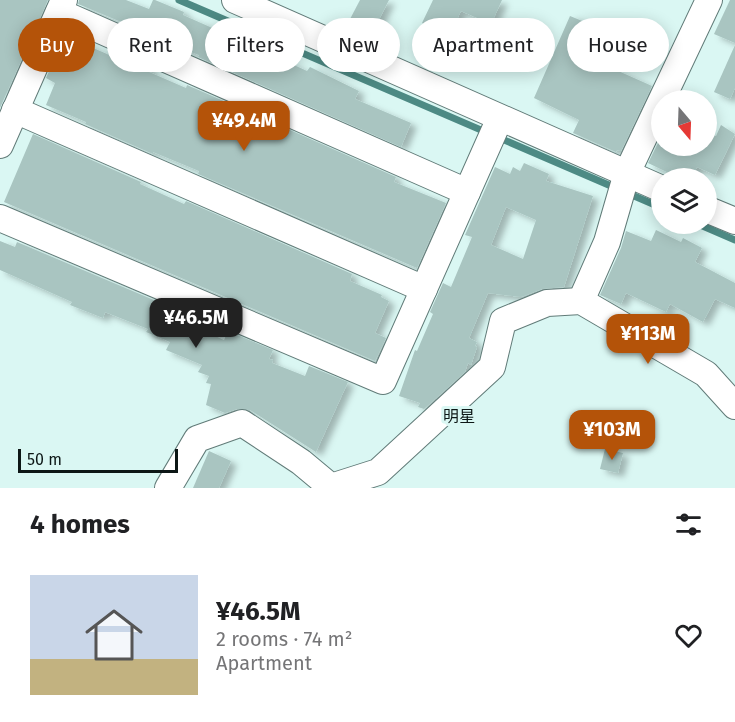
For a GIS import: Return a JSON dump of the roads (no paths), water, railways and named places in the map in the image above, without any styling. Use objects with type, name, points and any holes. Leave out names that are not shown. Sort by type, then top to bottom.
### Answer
[{"type":"street","points":[[235,0],[496,128],[624,184],[651,188]]},
{"type":"street","points":[[581,301],[607,242],[624,184],[709,0]]},
{"type":"street","points":[[0,145],[62,6],[467,192]]},
{"type":"street","points":[[15,110],[424,289]]},
{"type":"street","points":[[0,218],[383,381],[496,128]]},
{"type":"street","points":[[717,213],[735,221]]},
{"type":"street","points":[[168,488],[197,439],[242,423],[301,462],[331,488],[378,472],[492,367],[503,321],[547,303],[581,301],[706,374],[735,406]]},
{"type":"waterway","points":[[179,0],[651,203]]},
{"type":"waterway","points":[[717,232],[735,240]]},
{"type":"district","name":"明星","points":[[459,416]]}]
